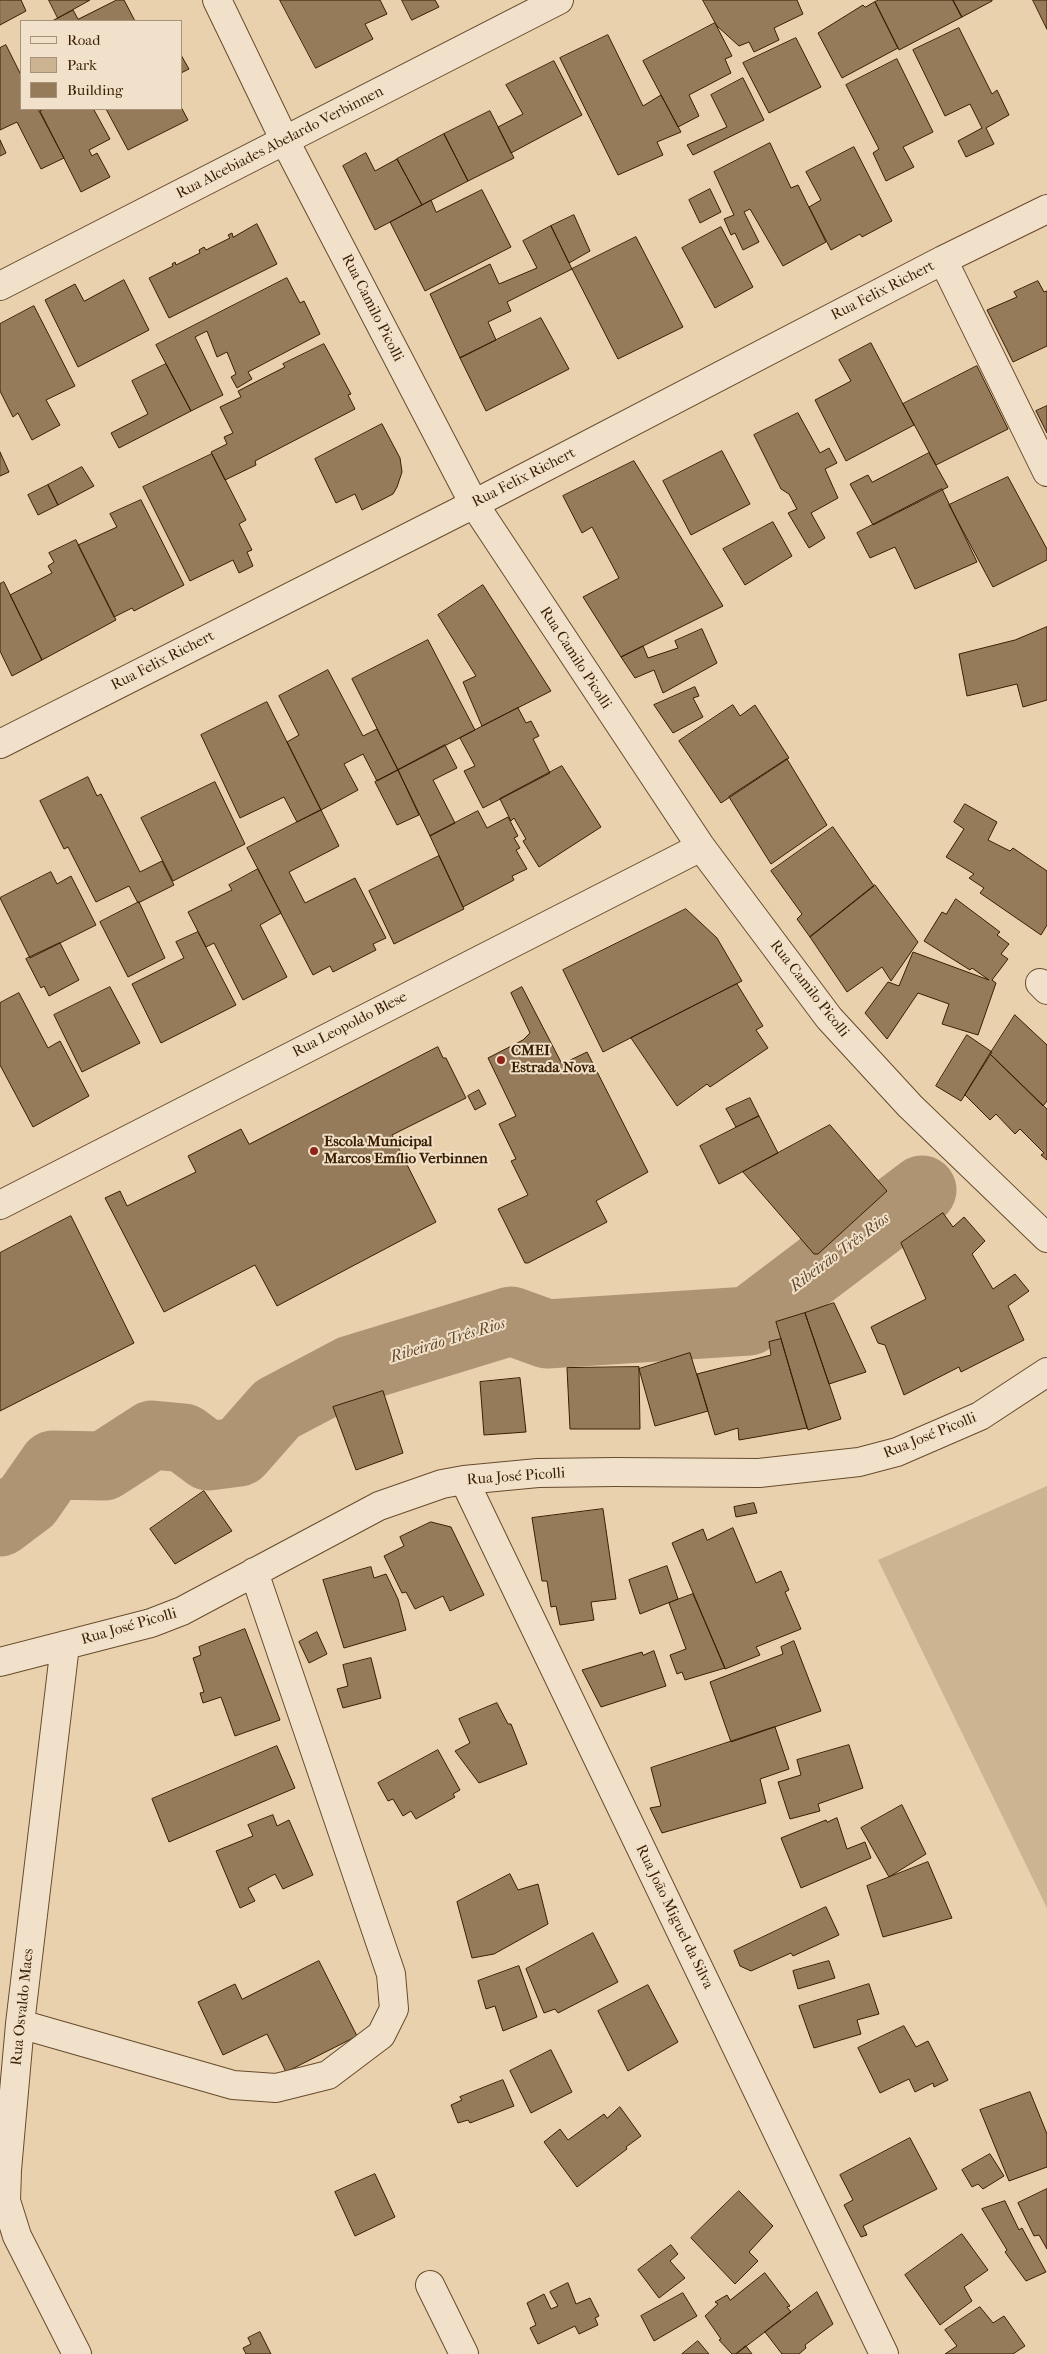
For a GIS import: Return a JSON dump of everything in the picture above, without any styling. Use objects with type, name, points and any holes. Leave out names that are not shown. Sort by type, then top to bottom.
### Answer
[{"type":"street","name":"Rua Camilo Picolli","points":[[217,0],[285,141],[474,504],[700,847],[829,1018],[910,1106],[1047,1238]]},
{"type":"street","name":"Rua Alcebiades Abelardo Verbinnen","points":[[0,286],[559,0]]},
{"type":"street","name":"Rua Felix Richert","points":[[0,744],[474,504],[943,260],[1047,209]]},
{"type":"street","points":[[943,260],[1047,472]]},
{"type":"street","name":"Rua Leopoldo Blese","points":[[0,1205],[700,847]]},
{"type":"street","name":"Rua José Picolli","points":[[0,1662],[151,1623],[182,1611],[379,1506],[419,1491],[464,1480],[538,1473],[759,1473],[860,1462],[897,1452],[980,1416],[1047,1372]]},
{"type":"street","name":"Rua João Miguel da Silva","points":[[464,1480],[884,2354]]},
{"type":"street","points":[[20,2024],[233,2085],[276,2088],[328,2075],[382,2035],[394,2009],[391,1974],[254,1572]]},
{"type":"street","name":"Rua Osvaldo Maes","points":[[65,1645],[20,2024],[6,2201],[17,2236],[77,2354]]},
{"type":"street","points":[[430,2285],[464,2354]]},
{"type":"green space","points":[[1047,1486],[1047,1908],[878,1560]]},
{"type":"building","points":[[0,0],[21,0],[26,11],[0,25]]},
{"type":"building","points":[[49,0],[90,0],[58,18]]},
{"type":"building","points":[[117,0],[124,0],[134,20],[54,20],[73,10],[78,19]]},
{"type":"building","points":[[280,0],[380,0],[387,14],[365,24],[373,39],[316,68]]},
{"type":"building","points":[[402,0],[435,0],[439,7],[412,20]]},
{"type":"building","points":[[703,0],[797,0],[803,14],[774,28],[779,40],[754,52],[749,42],[739,46],[717,26]]},
{"type":"building","points":[[879,0],[953,0],[962,17],[899,50],[875,2]]},
{"type":"building","points":[[953,0],[992,0],[992,1],[962,17]]},
{"type":"building","points":[[1033,0],[1047,0],[1047,29]]},
{"type":"building","points":[[875,2],[898,48],[842,78],[818,33],[863,5],[865,7]]},
{"type":"building","points":[[715,23],[732,56],[725,59],[731,73],[689,95],[699,116],[678,127],[643,61]]},
{"type":"building","points":[[959,28],[992,94],[997,90],[1009,115],[986,128],[994,144],[966,157],[958,141],[982,128],[970,104],[945,116],[913,50]]},
{"type":"building","points":[[608,35],[643,106],[661,95],[681,132],[657,142],[663,155],[618,175],[560,58]]},
{"type":"building","points":[[796,38],[821,87],[769,113],[743,63]]},
{"type":"building","points":[[6,45],[20,73],[20,110],[39,110],[64,158],[41,169],[17,122],[0,130],[0,48]]},
{"type":"building","points":[[182,57],[189,69],[182,72]]},
{"type":"building","points":[[897,59],[933,132],[903,147],[914,167],[886,181],[873,153],[879,149],[846,85]]},
{"type":"building","points":[[554,61],[582,115],[511,153],[498,127],[523,114],[506,85]]},
{"type":"building","points":[[743,78],[764,120],[693,155],[687,145],[727,127],[711,95]]},
{"type":"building","points":[[182,109],[188,120],[128,150],[107,110]]},
{"type":"building","points":[[94,110],[110,139],[89,150],[92,156],[97,153],[110,177],[81,192],[40,111]]},
{"type":"building","points":[[490,111],[514,158],[468,181],[444,134]]},
{"type":"building","points":[[444,134],[468,181],[422,205],[397,159]]},
{"type":"building","points":[[0,140],[6,153],[0,156]]},
{"type":"building","points":[[770,143],[791,188],[798,185],[826,242],[783,266],[750,209],[744,212],[759,242],[743,250],[735,233],[731,235],[724,219],[734,215],[714,172]]},
{"type":"building","points":[[854,147],[892,221],[862,237],[860,234],[831,250],[809,207],[821,200],[806,172]]},
{"type":"building","points":[[366,153],[375,171],[397,159],[422,205],[375,230],[343,166]]},
{"type":"building","points":[[710,189],[721,212],[700,223],[689,200]]},
{"type":"building","points":[[482,190],[511,247],[425,291],[390,222],[431,200],[436,212]]},
{"type":"building","points":[[574,215],[590,251],[569,263],[551,226]]},
{"type":"building","points":[[257,224],[277,264],[169,318],[149,278],[173,266],[172,264],[175,262],[176,265],[200,253],[199,250],[204,247],[206,250],[230,238],[228,235],[232,233],[233,237]]},
{"type":"building","points":[[551,226],[572,269],[507,302],[511,311],[488,322],[496,340],[460,358],[430,294],[490,264],[499,284],[537,268],[523,241]]},
{"type":"building","points":[[721,227],[753,287],[715,308],[682,248]]},
{"type":"building","points":[[636,237],[683,327],[618,359],[572,269]]},
{"type":"building","points":[[287,278],[300,303],[304,301],[320,334],[248,372],[252,379],[237,388],[231,377],[236,374],[227,352],[217,357],[207,331],[195,337],[223,395],[191,411],[156,345]]},
{"type":"building","points":[[124,280],[149,330],[78,367],[45,300],[75,284],[84,301]]},
{"type":"building","points":[[1038,281],[1044,292],[1047,291],[1047,346],[1013,362],[987,310],[1017,297],[1014,292]]},
{"type":"building","points":[[34,306],[75,386],[46,400],[60,425],[32,440],[18,413],[13,417],[0,391],[0,324]]},
{"type":"building","points":[[541,318],[569,369],[486,411],[460,358]]},
{"type":"building","points":[[871,343],[914,425],[846,461],[815,400],[851,381],[839,360]]},
{"type":"building","points":[[324,344],[351,394],[348,395],[355,409],[255,461],[256,465],[225,480],[211,452],[227,444],[224,437],[233,433],[220,407],[241,397],[238,391],[285,367],[283,364]]},
{"type":"building","points":[[166,364],[191,411],[119,448],[111,433],[148,414],[132,381]]},
{"type":"building","points":[[977,366],[1008,429],[936,465],[903,404]]},
{"type":"building","points":[[1047,406],[1047,433],[1036,411]]},
{"type":"building","points":[[798,413],[820,453],[829,448],[837,463],[825,469],[838,498],[811,513],[825,538],[809,548],[788,513],[797,509],[789,494],[781,489],[754,435]]},
{"type":"building","points":[[382,424],[400,458],[402,472],[393,494],[362,510],[355,494],[336,503],[315,459]]},
{"type":"building","points":[[722,451],[750,504],[691,535],[663,481]]},
{"type":"building","points":[[0,452],[9,472],[0,476]]},
{"type":"building","points":[[929,453],[948,487],[873,525],[850,484],[868,475],[872,482]]},
{"type":"building","points":[[212,454],[246,520],[239,524],[252,550],[247,552],[253,566],[239,573],[233,560],[190,581],[143,487]]},
{"type":"building","points":[[634,461],[723,606],[621,657],[583,597],[619,578],[592,527],[582,533],[563,496]]},
{"type":"building","points":[[82,467],[94,486],[58,505],[48,485]]},
{"type":"building","points":[[1008,477],[1047,549],[1047,560],[993,587],[949,505]]},
{"type":"building","points":[[48,485],[58,505],[38,515],[28,495]]},
{"type":"building","points":[[942,489],[977,562],[915,589],[895,547],[870,558],[857,533]]},
{"type":"building","points":[[141,500],[184,585],[134,611],[132,608],[114,617],[78,545],[117,527],[110,514]]},
{"type":"building","points":[[773,522],[792,556],[745,585],[723,549]]},
{"type":"building","points":[[76,540],[116,620],[42,660],[10,595],[52,573],[48,566],[54,562],[49,553]]},
{"type":"building","points":[[4,582],[42,660],[12,676],[0,651],[0,584]]},
{"type":"building","points":[[483,585],[551,691],[482,726],[463,682],[476,676],[438,615]]},
{"type":"building","points":[[1047,627],[1047,700],[1023,707],[1017,684],[967,696],[959,654],[1015,640]]},
{"type":"building","points":[[702,629],[717,663],[663,693],[654,670],[635,678],[621,657],[643,646],[648,658],[678,648],[675,641]]},
{"type":"building","points":[[428,640],[475,730],[398,770],[352,679]]},
{"type":"building","points":[[328,670],[363,736],[377,729],[398,770],[377,781],[363,754],[344,764],[358,790],[321,810],[287,742],[299,735],[279,696]]},
{"type":"building","points":[[695,687],[699,696],[693,698],[703,717],[673,733],[654,705]]},
{"type":"building","points":[[267,702],[321,810],[297,822],[284,797],[240,818],[201,735]]},
{"type":"building","points":[[733,705],[740,716],[755,705],[789,758],[721,803],[679,741]]},
{"type":"building","points":[[518,708],[526,723],[531,721],[539,736],[533,739],[550,773],[483,808],[464,771],[475,766],[460,738]]},
{"type":"building","points":[[445,745],[457,768],[433,780],[455,823],[430,836],[398,770]]},
{"type":"building","points":[[787,759],[827,825],[771,864],[729,797]]},
{"type":"building","points":[[562,766],[601,827],[539,867],[523,841],[526,839],[514,818],[511,821],[500,799]]},
{"type":"building","points":[[398,770],[419,815],[397,825],[375,782]]},
{"type":"building","points":[[88,777],[97,796],[101,794],[140,872],[162,861],[174,885],[138,903],[129,886],[96,902],[68,847],[64,849],[40,801]]},
{"type":"building","points":[[215,782],[245,844],[173,881],[141,818]]},
{"type":"building","points":[[965,804],[997,822],[988,840],[1010,851],[1013,848],[1047,871],[1047,925],[1041,935],[980,893],[984,888],[969,878],[974,874],[946,857],[964,829],[954,822]]},
{"type":"building","points":[[321,810],[339,846],[289,872],[305,903],[355,878],[386,938],[373,944],[376,950],[333,972],[330,966],[313,975],[247,848]]},
{"type":"building","points":[[478,811],[487,828],[508,817],[518,836],[514,838],[520,848],[516,850],[527,869],[512,876],[514,880],[463,907],[430,836]]},
{"type":"building","points":[[833,827],[874,886],[810,937],[797,919],[802,914],[771,871]]},
{"type":"building","points":[[439,856],[464,909],[394,944],[369,891]]},
{"type":"building","points":[[258,869],[281,913],[260,925],[287,977],[243,1000],[214,943],[206,947],[188,912],[232,890],[229,885]]},
{"type":"building","points":[[51,872],[57,884],[71,876],[96,925],[30,958],[0,898]]},
{"type":"building","points":[[875,885],[918,942],[891,981],[882,967],[847,992],[810,937]]},
{"type":"building","points":[[956,899],[1000,932],[997,935],[1009,944],[1001,954],[1008,959],[992,980],[996,983],[978,1035],[942,1024],[949,1004],[918,993],[887,1039],[865,1013],[888,982],[899,986],[913,952],[989,980],[972,968],[970,970],[924,941],[942,912],[946,914]]},
{"type":"building","points":[[139,902],[165,958],[128,977],[100,922]]},
{"type":"building","points":[[686,909],[717,938],[742,981],[603,1052],[563,970]]},
{"type":"building","points":[[198,932],[236,1005],[161,1043],[132,984],[184,958],[176,942]]},
{"type":"building","points":[[60,943],[79,980],[49,996],[44,986],[41,988],[26,959]]},
{"type":"building","points":[[737,984],[763,1026],[756,1030],[768,1048],[710,1087],[707,1084],[677,1106],[631,1038]]},
{"type":"building","points":[[110,987],[140,1043],[82,1072],[54,1015]]},
{"type":"building","points":[[522,987],[562,1064],[587,1052],[648,1172],[596,1201],[607,1222],[528,1263],[525,1263],[498,1209],[528,1195],[511,1161],[516,1159],[499,1124],[516,1116],[488,1058],[523,1040],[530,1033],[511,993]]},
{"type":"building","points":[[19,993],[48,1048],[60,1041],[89,1096],[33,1127],[0,1065],[0,1003]]},
{"type":"building","points":[[1015,1015],[1047,1045],[1047,1101],[1043,1106],[990,1054]]},
{"type":"building","points":[[967,1035],[992,1052],[961,1101],[936,1086]]},
{"type":"building","points":[[438,1047],[443,1058],[446,1058],[466,1098],[392,1135],[436,1222],[277,1306],[255,1265],[164,1312],[105,1198],[120,1191],[127,1206],[196,1172],[188,1156],[241,1129],[249,1144]]},
{"type":"building","points":[[990,1054],[1047,1109],[1047,1160],[1041,1155],[1044,1153],[1020,1129],[1015,1134],[996,1114],[990,1120],[965,1095]]},
{"type":"building","points":[[479,1090],[486,1104],[475,1110],[468,1096]]},
{"type":"building","points":[[750,1098],[759,1116],[736,1127],[726,1109]]},
{"type":"building","points":[[759,1116],[778,1153],[719,1184],[700,1146]]},
{"type":"building","points":[[830,1125],[887,1191],[818,1254],[814,1254],[743,1172]]},
{"type":"building","points":[[943,1213],[953,1227],[964,1217],[985,1241],[972,1254],[993,1289],[1015,1274],[1029,1291],[1008,1306],[1024,1340],[961,1372],[959,1367],[904,1395],[885,1345],[878,1343],[871,1327],[926,1299],[901,1243]]},
{"type":"building","points":[[71,1216],[134,1343],[0,1411],[0,1253]]},
{"type":"building","points":[[834,1303],[866,1372],[829,1384],[805,1313]]},
{"type":"building","points":[[805,1313],[841,1419],[808,1430],[776,1322]]},
{"type":"building","points":[[781,1339],[807,1428],[739,1440],[738,1428],[715,1435],[697,1374],[771,1355],[769,1342]]},
{"type":"building","points":[[690,1353],[708,1411],[655,1426],[639,1369]]},
{"type":"building","points":[[639,1367],[640,1429],[570,1429],[567,1368]]},
{"type":"building","points":[[520,1378],[526,1432],[484,1435],[480,1382]]},
{"type":"building","points":[[383,1391],[403,1453],[356,1470],[333,1407]]},
{"type":"building","points":[[204,1491],[232,1531],[175,1564],[150,1529]]},
{"type":"building","points":[[754,1503],[757,1513],[736,1517],[734,1507]]},
{"type":"building","points":[[603,1509],[616,1599],[591,1602],[594,1620],[560,1625],[556,1606],[551,1607],[547,1581],[542,1581],[532,1518]]},
{"type":"building","points":[[431,1522],[451,1527],[484,1595],[450,1611],[443,1596],[415,1609],[406,1592],[402,1593],[384,1556],[404,1546],[400,1537]]},
{"type":"building","points":[[733,1528],[756,1583],[781,1571],[789,1590],[785,1592],[801,1629],[756,1647],[760,1655],[725,1669],[672,1543],[703,1529],[707,1540]]},
{"type":"building","points":[[667,1566],[678,1599],[640,1614],[629,1580]]},
{"type":"building","points":[[371,1567],[374,1578],[386,1574],[398,1599],[406,1630],[344,1648],[323,1580]]},
{"type":"building","points":[[693,1594],[725,1668],[685,1680],[682,1672],[677,1674],[670,1655],[686,1649],[669,1603]]},
{"type":"building","points":[[245,1629],[280,1720],[235,1736],[221,1697],[203,1703],[200,1693],[204,1692],[193,1658],[201,1655],[199,1647]]},
{"type":"building","points":[[317,1632],[327,1654],[309,1663],[299,1642]]},
{"type":"building","points":[[794,1641],[821,1711],[731,1742],[710,1682],[783,1654],[781,1647]]},
{"type":"building","points":[[654,1651],[666,1686],[601,1707],[582,1670],[642,1652],[643,1655]]},
{"type":"building","points":[[371,1658],[381,1698],[343,1708],[337,1689],[348,1686],[343,1665]]},
{"type":"building","points":[[497,1703],[508,1724],[511,1724],[527,1764],[479,1783],[455,1751],[470,1743],[459,1719]]},
{"type":"building","points":[[775,1727],[789,1769],[760,1779],[766,1803],[662,1833],[650,1808],[661,1806],[651,1768]]},
{"type":"building","points":[[849,1745],[863,1788],[818,1804],[820,1811],[790,1819],[778,1782],[801,1775],[797,1760]]},
{"type":"building","points":[[277,1746],[295,1788],[169,1842],[152,1799]]},
{"type":"building","points":[[438,1750],[460,1790],[453,1794],[455,1797],[416,1819],[411,1811],[403,1816],[393,1799],[388,1801],[378,1783]]},
{"type":"building","points":[[902,1805],[926,1854],[889,1877],[861,1828]]},
{"type":"building","points":[[273,1815],[277,1826],[289,1820],[313,1875],[283,1889],[275,1874],[248,1888],[255,1901],[240,1908],[216,1851],[253,1836],[248,1825]]},
{"type":"building","points":[[837,1818],[847,1849],[865,1842],[871,1858],[801,1888],[781,1838],[826,1820],[827,1822]]},
{"type":"building","points":[[928,1862],[952,1918],[883,1937],[867,1886]]},
{"type":"building","points":[[510,1874],[518,1890],[538,1884],[548,1924],[494,1954],[472,1958],[457,1902]]},
{"type":"building","points":[[826,1907],[839,1935],[793,1956],[791,1953],[751,1971],[740,1966],[734,1951]]},
{"type":"building","points":[[593,1933],[618,1982],[558,2013],[555,2009],[544,2013],[526,1969]]},
{"type":"building","points":[[319,1961],[357,2036],[286,2072],[267,2034],[223,2055],[198,2002],[235,1984],[242,1999]]},
{"type":"building","points":[[829,1961],[835,1978],[798,1989],[793,1971]]},
{"type":"building","points":[[519,1966],[537,2017],[503,2031],[495,2006],[486,2009],[478,1981]]},
{"type":"building","points":[[869,1984],[879,2014],[857,2020],[861,2034],[814,2048],[799,2006]]},
{"type":"building","points":[[648,1985],[678,2042],[628,2071],[598,2011]]},
{"type":"building","points":[[904,2026],[916,2047],[928,2041],[948,2080],[934,2087],[933,2083],[915,2092],[909,2079],[880,2093],[858,2048]]},
{"type":"building","points":[[551,2050],[572,2092],[531,2113],[510,2071]]},
{"type":"building","points":[[503,2080],[514,2106],[470,2123],[468,2120],[458,2123],[451,2105],[462,2100],[460,2097]]},
{"type":"building","points":[[1030,2092],[1047,2134],[1047,2167],[1009,2181],[980,2110]]},
{"type":"building","points":[[620,2107],[641,2136],[577,2187],[544,2142],[560,2129],[568,2140],[604,2114],[607,2118]]},
{"type":"building","points":[[910,2138],[937,2189],[863,2226],[867,2235],[861,2237],[844,2205],[853,2200],[840,2175]]},
{"type":"building","points":[[990,2154],[1004,2176],[983,2189],[978,2184],[972,2187],[962,2170]]},
{"type":"building","points":[[375,2174],[395,2217],[355,2236],[335,2192]]},
{"type":"building","points":[[1047,2189],[1047,2249],[1039,2235],[1034,2236],[1018,2203]]},
{"type":"building","points":[[739,2191],[773,2226],[749,2252],[758,2261],[735,2284],[691,2238]]},
{"type":"building","points":[[1005,2201],[1019,2230],[1022,2228],[1046,2272],[1026,2281],[1005,2252],[1007,2250],[982,2209]]},
{"type":"building","points":[[962,2234],[988,2270],[964,2287],[972,2301],[940,2325],[905,2275]]},
{"type":"building","points":[[671,2245],[678,2254],[670,2261],[685,2278],[659,2298],[638,2270]]},
{"type":"building","points":[[765,2273],[790,2306],[787,2307],[791,2312],[736,2354],[732,2354],[719,2340],[721,2339],[705,2316],[718,2304],[715,2302],[727,2295],[730,2300]]},
{"type":"building","points":[[568,2283],[576,2304],[590,2298],[599,2316],[595,2318],[598,2325],[579,2334],[575,2326],[538,2344],[530,2328],[536,2325],[527,2303],[544,2294],[551,2309],[558,2306],[550,2292]]},
{"type":"building","points":[[817,2292],[833,2324],[805,2345],[806,2348],[799,2354],[782,2354],[765,2332]]},
{"type":"building","points":[[683,2293],[697,2316],[654,2341],[641,2316]]},
{"type":"building","points":[[980,2307],[993,2323],[1004,2316],[1025,2346],[1013,2354],[945,2354],[957,2346],[945,2330]]},
{"type":"building","points":[[260,2332],[271,2354],[246,2354],[243,2348],[251,2344],[248,2338]]},
{"type":"building","points":[[698,2341],[709,2354],[682,2354]]},
{"type":"building","points":[[746,2346],[752,2354],[736,2354]]},
{"type":"waterway","name":"Ribeirão Três Rios","points":[[0,1522],[28,1501],[53,1465],[104,1466],[152,1435],[184,1438],[208,1456],[239,1452],[277,1409],[351,1370],[511,1321],[547,1334],[749,1321],[922,1190]]},
{"type":"place","name":"CMEI Estrada Nova","points":[[501,1060]]},
{"type":"place","name":"Escola Municipal Marcos Emílio Verbinnen","points":[[314,1151]]}]
